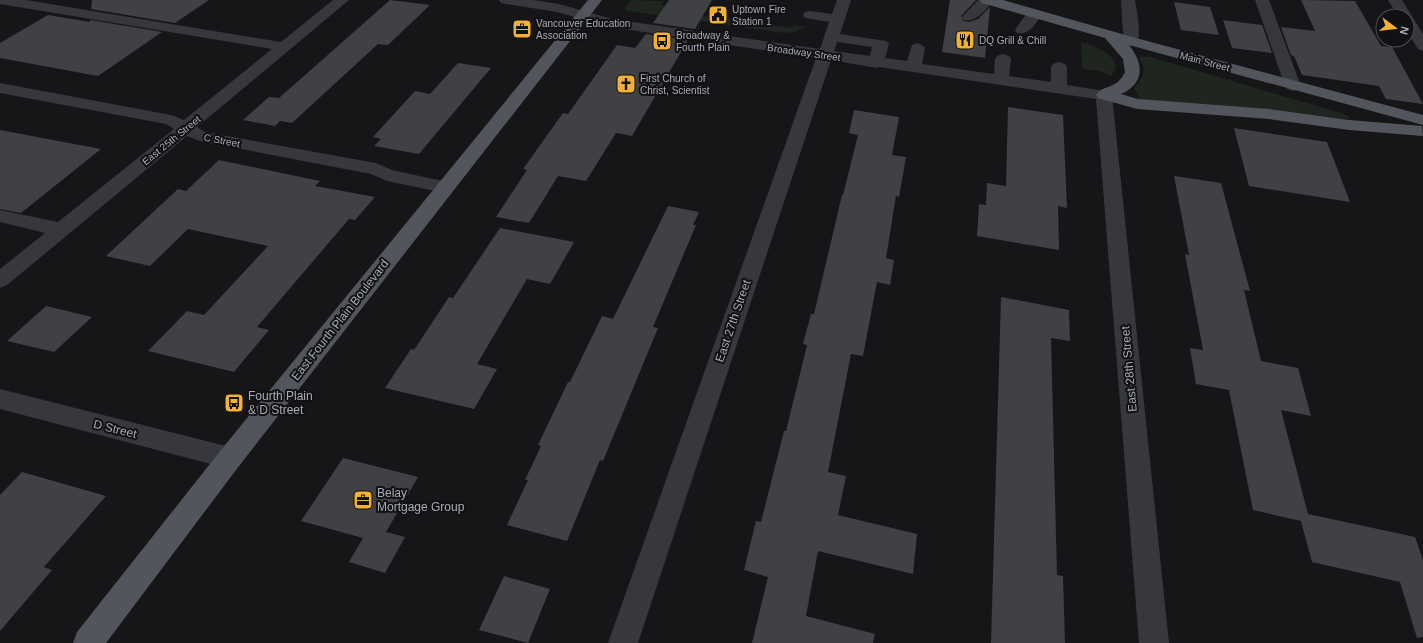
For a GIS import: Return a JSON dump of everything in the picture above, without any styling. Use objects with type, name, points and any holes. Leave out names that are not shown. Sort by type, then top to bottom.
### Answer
[{"type":"main road","name":"East Fourth Plain Boulevard","points":[[88,643],[230,458],[594,0]]},
{"type":"main road","name":"Main Street","points":[[986,0],[1293,86],[1423,120]]},
{"type":"main road","points":[[1104,95],[1123,87],[1132,76],[1133,62],[1125,48],[1110,35]]},
{"type":"main road","points":[[1104,95],[1137,104],[1269,114],[1349,125],[1423,131]]},
{"type":"street","name":"East 25th Street","points":[[0,280],[342,0]]},
{"type":"street","name":"Broadway Street","points":[[506,0],[559,8],[611,23],[827,46],[876,63],[1104,95]]},
{"type":"street","name":"East 27th Street","points":[[623,643],[844,0]]},
{"type":"street","points":[[969,17],[986,0]]},
{"type":"street","points":[[1128,0],[1131,24],[1131,41]]},
{"type":"street","points":[[1262,0],[1293,86]]},
{"type":"street","points":[[3,7],[26,2],[285,47]]},
{"type":"street","points":[[1022,30],[1035,14]]},
{"type":"street","points":[[810,15],[837,19]]},
{"type":"street","points":[[1415,33],[1423,46]]},
{"type":"street","points":[[913,68],[916,48]]},
{"type":"street","points":[[1001,81],[1003,59]]},
{"type":"street","points":[[1059,67],[1059,89]]},
{"type":"street","name":"C Street","points":[[0,88],[171,120],[200,136],[376,169],[387,175],[445,187]]},
{"type":"street","name":"East 28th Street","points":[[1104,95],[1154,643]]},
{"type":"street","points":[[0,216],[62,230]]},
{"type":"street","name":"D Street","points":[[0,399],[230,458]]},
{"type":"shaded area","points":[[631,0],[664,1],[661,5],[666,6],[663,10],[792,28],[794,25],[806,27],[795,32],[784,33],[628,11],[625,9]]},
{"type":"shaded area","points":[[1081,42],[1106,52],[1110,56],[1116,65],[1111,76],[1100,71],[1082,69]]},
{"type":"shaded area","points":[[1140,56],[1150,57],[1341,113],[1350,117],[1347,119],[1245,108],[1140,100],[1134,88],[1140,81],[1144,70]]},
{"type":"building","points":[[92,0],[209,0],[175,23],[91,9]]},
{"type":"building","points":[[390,0],[430,5],[388,45],[378,44],[292,123],[280,121],[275,126],[243,120],[269,97],[279,98]]},
{"type":"building","points":[[669,0],[712,0],[695,29],[653,23]]},
{"type":"building","name":"DQ Grill & Chill","points":[[950,0],[976,0],[961,16],[964,21],[969,22],[978,19],[990,7],[985,58],[942,52]]},
{"type":"building","points":[[1301,0],[1355,1],[1375,36],[1375,48],[1393,48],[1423,104],[1386,99],[1379,86],[1302,75],[1294,56],[1291,55],[1281,27],[1315,31]]},
{"type":"building","points":[[1174,2],[1210,7],[1219,35],[1181,30]]},
{"type":"building","points":[[48,15],[90,22],[90,20],[162,32],[98,76],[0,58],[0,43]]},
{"type":"building","points":[[1223,20],[1262,25],[1272,53],[1232,48]]},
{"type":"building","name":"First Church of Christ, Scientist","points":[[646,34],[688,40],[632,136],[616,133],[586,181],[558,176],[529,223],[496,217],[527,170],[523,169],[563,113],[568,114],[617,45],[635,48]]},
{"type":"building","points":[[458,63],[491,68],[419,154],[374,146],[381,139],[373,137],[415,91],[430,94]]},
{"type":"building","points":[[1008,107],[1063,115],[1067,208],[1058,206],[1059,250],[977,236],[979,204],[986,205],[987,183],[1006,186]]},
{"type":"building","points":[[854,110],[899,117],[892,155],[906,157],[899,197],[896,196],[886,258],[894,260],[890,285],[877,282],[863,356],[851,354],[828,472],[846,476],[838,515],[917,534],[913,574],[818,551],[806,616],[875,634],[873,643],[752,643],[768,577],[744,570],[756,521],[761,522],[784,431],[786,431],[807,345],[803,344],[811,314],[814,314],[842,195],[858,135],[849,133]]},
{"type":"building","points":[[1234,128],[1327,142],[1350,202],[1249,186]]},
{"type":"building","points":[[0,130],[101,149],[21,213],[0,209]]},
{"type":"building","points":[[219,160],[320,181],[315,186],[375,197],[355,220],[349,219],[257,327],[269,330],[234,372],[148,351],[187,311],[204,315],[268,246],[188,229],[150,266],[106,256],[178,189],[186,191]]},
{"type":"building","points":[[1174,176],[1221,183],[1250,291],[1244,290],[1261,361],[1298,368],[1311,416],[1281,410],[1308,514],[1415,537],[1423,560],[1423,637],[1417,638],[1400,582],[1312,562],[1301,521],[1253,510],[1229,390],[1196,384],[1190,348],[1203,350],[1185,254],[1189,255]]},
{"type":"building","points":[[668,206],[699,212],[693,225],[696,225],[653,327],[658,328],[603,461],[600,460],[567,541],[507,525],[528,480],[525,480],[541,446],[538,445],[568,382],[570,382],[602,316],[613,319]]},
{"type":"building","points":[[500,228],[574,242],[550,284],[527,279],[477,364],[497,369],[474,409],[385,388],[411,349],[414,350],[449,297],[453,298]]},
{"type":"building","points":[[1001,297],[1069,310],[1070,341],[1051,338],[1057,575],[1063,576],[1065,643],[991,643]]},
{"type":"building","points":[[46,306],[92,317],[54,352],[7,341]]},
{"type":"building","points":[[343,458],[418,477],[386,532],[405,537],[385,573],[349,562],[363,538],[301,521]]},
{"type":"building","points":[[22,472],[106,496],[44,567],[52,570],[0,631],[0,495]]},
{"type":"building","points":[[504,576],[550,589],[528,643],[479,630]]},
{"type":"place","name":"Uptown Fire Station 1","points":[[718,15]]},
{"type":"place","name":"Vancouver Education Association","points":[[522,29]]},
{"type":"place","name":"DQ Grill & Chill","points":[[965,40]]},
{"type":"place","name":"Broadway & Fourth Plain","points":[[662,41]]},
{"type":"place","name":"First Church of Christ, Scientist","points":[[626,84]]},
{"type":"place","name":"Fourth Plain & D Street","points":[[234,403]]},
{"type":"place","name":"Belay Mortgage Group","points":[[363,500]]}]
